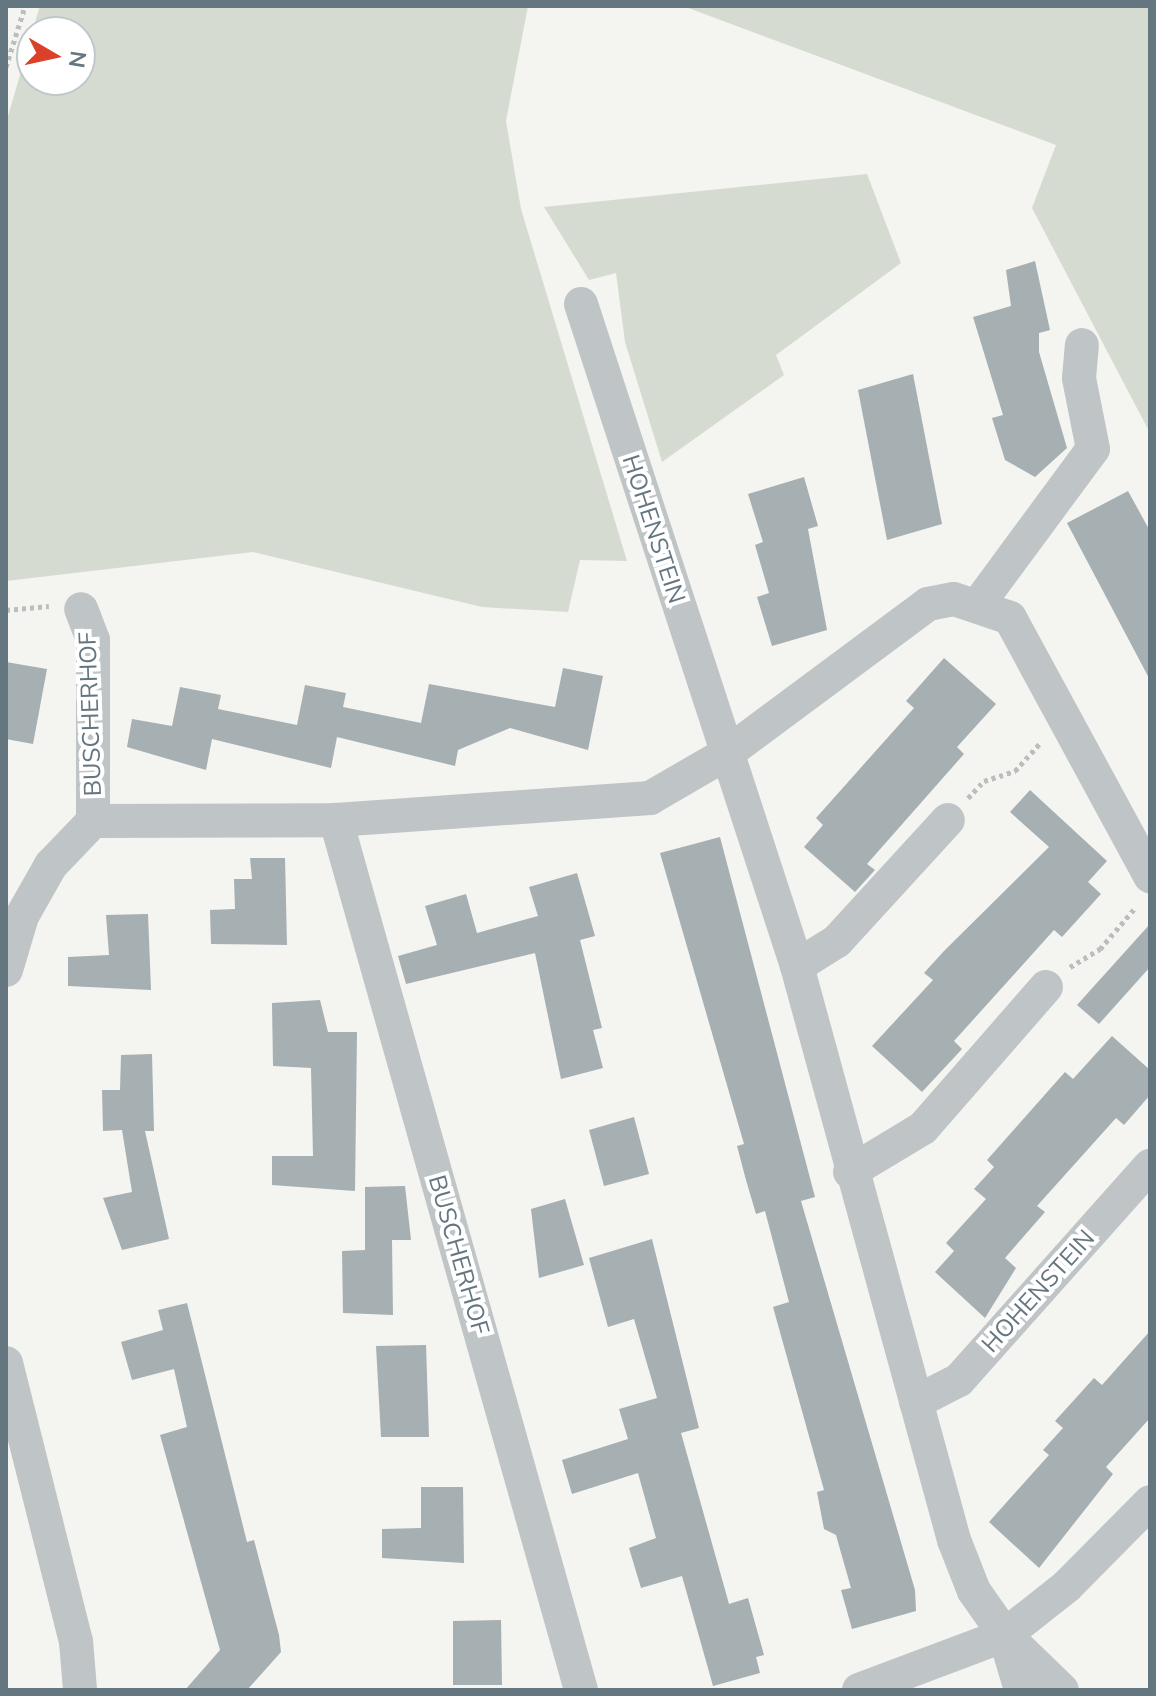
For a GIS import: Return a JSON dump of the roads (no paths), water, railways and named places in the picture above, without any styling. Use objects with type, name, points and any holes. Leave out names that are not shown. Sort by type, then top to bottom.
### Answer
[{"type":"street","name":"HOHENSTEIN","points":[[581,304],[797,966],[850,1172],[954,1540],[974,1591],[1005,1635],[1062,1690]]},
{"type":"street","points":[[980,602],[1093,449],[1079,378],[1082,345]]},
{"type":"street","points":[[726,754],[928,604],[980,602],[1010,618],[1064,718],[1145,890]]},
{"type":"street","name":"BUSCHERHOF","points":[[6,970],[22,916],[51,865],[93,821],[93,640],[81,609]]},
{"type":"street","name":"BUSCHERHOF","points":[[93,821],[336,820],[650,798],[726,754]]},
{"type":"street","points":[[797,966],[837,941],[956,811]]},
{"type":"street","name":"BUSCHERHOF","points":[[336,820],[581,1690]]},
{"type":"street","points":[[850,1172],[923,1128],[1052,981]]},
{"type":"street","name":"HOHENSTEIN","points":[[916,1402],[959,1380],[1150,1166]]},
{"type":"street","points":[[6,1363],[76,1641],[80,1690]]},
{"type":"street","points":[[859,1690],[1005,1635],[1150,1502]]},
{"type":"street","name":"HOHENSTEIN","points":[[1005,1635],[1021,1690]]}]
